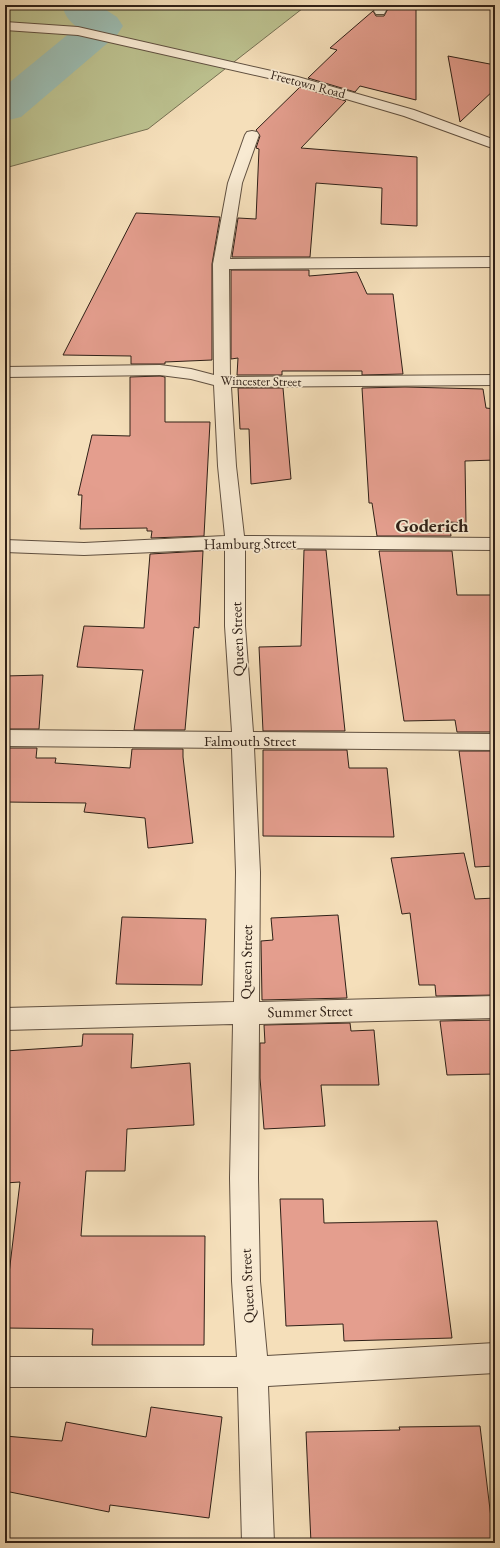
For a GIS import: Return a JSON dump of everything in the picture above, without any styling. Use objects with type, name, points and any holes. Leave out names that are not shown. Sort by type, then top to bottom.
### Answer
[{"type":"street","name":"Freetown Road","points":[[5,26],[78,30],[298,81],[409,113],[495,145]]},
{"type":"street","name":"Queen Street","points":[[252,135],[235,183],[221,264],[222,382],[227,466],[235,542],[236,626],[248,872],[245,1012],[245,1257],[253,1372],[258,1543]]},
{"type":"street","points":[[221,264],[495,262]]},
{"type":"street","name":"Wincester Street","points":[[5,372],[160,370],[191,374],[222,382],[495,380]]},
{"type":"street","name":"Hamburg Street","points":[[5,546],[84,549],[235,542],[495,544]]},
{"type":"street","name":"Falmouth Street","points":[[5,738],[495,742]]},
{"type":"street","name":"Summer Street","points":[[5,1019],[495,1007]]},
{"type":"street","points":[[5,1372],[253,1372],[495,1358]]},
{"type":"green space","points":[[5,5],[307,5],[148,129],[5,168]]},
{"type":"building","points":[[390,5],[416,5],[416,100],[360,86],[355,92],[308,78],[337,50],[330,48],[373,11],[376,16],[384,16]]},
{"type":"building","points":[[448,56],[495,65],[495,89],[460,122]]},
{"type":"building","points":[[300,87],[346,101],[301,148],[417,157],[417,226],[381,224],[382,188],[316,183],[310,257],[232,257],[238,218],[256,219],[259,149],[256,148],[260,136],[256,130]]},
{"type":"building","points":[[136,213],[220,217],[212,264],[212,360],[165,362],[165,364],[131,364],[131,356],[63,355]]},
{"type":"building","points":[[231,270],[309,270],[309,276],[357,272],[367,294],[393,294],[403,374],[362,375],[362,371],[282,371],[282,375],[237,375],[238,358],[231,359]]},
{"type":"building","points":[[130,377],[165,377],[165,422],[210,422],[204,536],[151,538],[152,531],[147,531],[147,528],[80,529],[82,495],[78,495],[92,435],[130,436]]},
{"type":"building","points":[[405,387],[483,389],[486,408],[495,409],[495,460],[465,461],[466,523],[449,522],[451,536],[377,536],[372,503],[369,503],[362,388]]},
{"type":"building","points":[[238,388],[283,388],[291,479],[251,484],[249,429],[240,429]]},
{"type":"building","points":[[304,550],[326,550],[345,731],[263,731],[259,647],[301,646]]},
{"type":"building","points":[[203,551],[199,628],[194,627],[185,730],[134,730],[143,670],[77,667],[84,626],[144,628],[150,554]]},
{"type":"building","points":[[379,551],[452,551],[457,595],[495,595],[495,732],[457,732],[455,720],[404,721]]},
{"type":"building","points":[[43,675],[39,729],[5,729],[5,676]]},
{"type":"building","points":[[5,748],[37,748],[36,758],[56,758],[55,763],[130,768],[132,749],[183,749],[193,843],[148,848],[145,818],[84,812],[86,803],[5,802]]},
{"type":"building","points":[[263,750],[347,750],[349,768],[387,768],[394,837],[263,836]]},
{"type":"building","points":[[459,751],[495,751],[495,866],[475,867]]},
{"type":"building","points":[[464,853],[475,899],[495,898],[495,995],[436,996],[435,985],[419,985],[410,913],[402,914],[391,858]]},
{"type":"building","points":[[338,915],[347,998],[262,1000],[261,941],[273,940],[271,918]]},
{"type":"building","points":[[122,917],[206,919],[202,985],[116,984]]},
{"type":"building","points":[[495,1020],[495,1074],[447,1075],[440,1021]]},
{"type":"building","points":[[350,1023],[351,1031],[374,1030],[379,1085],[321,1085],[325,1126],[264,1129],[260,1078],[260,1043],[265,1043],[264,1025]]},
{"type":"building","points":[[83,1034],[133,1034],[131,1068],[190,1063],[194,1125],[127,1129],[125,1171],[86,1171],[81,1236],[205,1236],[204,1345],[92,1345],[93,1329],[5,1328],[5,1307],[20,1182],[5,1183],[5,1051],[82,1046]]},
{"type":"building","points":[[280,1199],[323,1199],[324,1223],[437,1221],[452,1338],[344,1341],[343,1324],[286,1326]]},
{"type":"building","points":[[151,1407],[222,1417],[209,1518],[110,1505],[109,1512],[5,1491],[5,1436],[62,1441],[66,1422],[146,1437]]},
{"type":"building","points":[[480,1426],[494,1543],[311,1543],[306,1432],[400,1430],[399,1427]]},
{"type":"waterway","points":[[5,108],[103,26],[85,14],[82,6],[85,5]]},
{"type":"district","name":"Goderich","points":[[432,525]]}]
